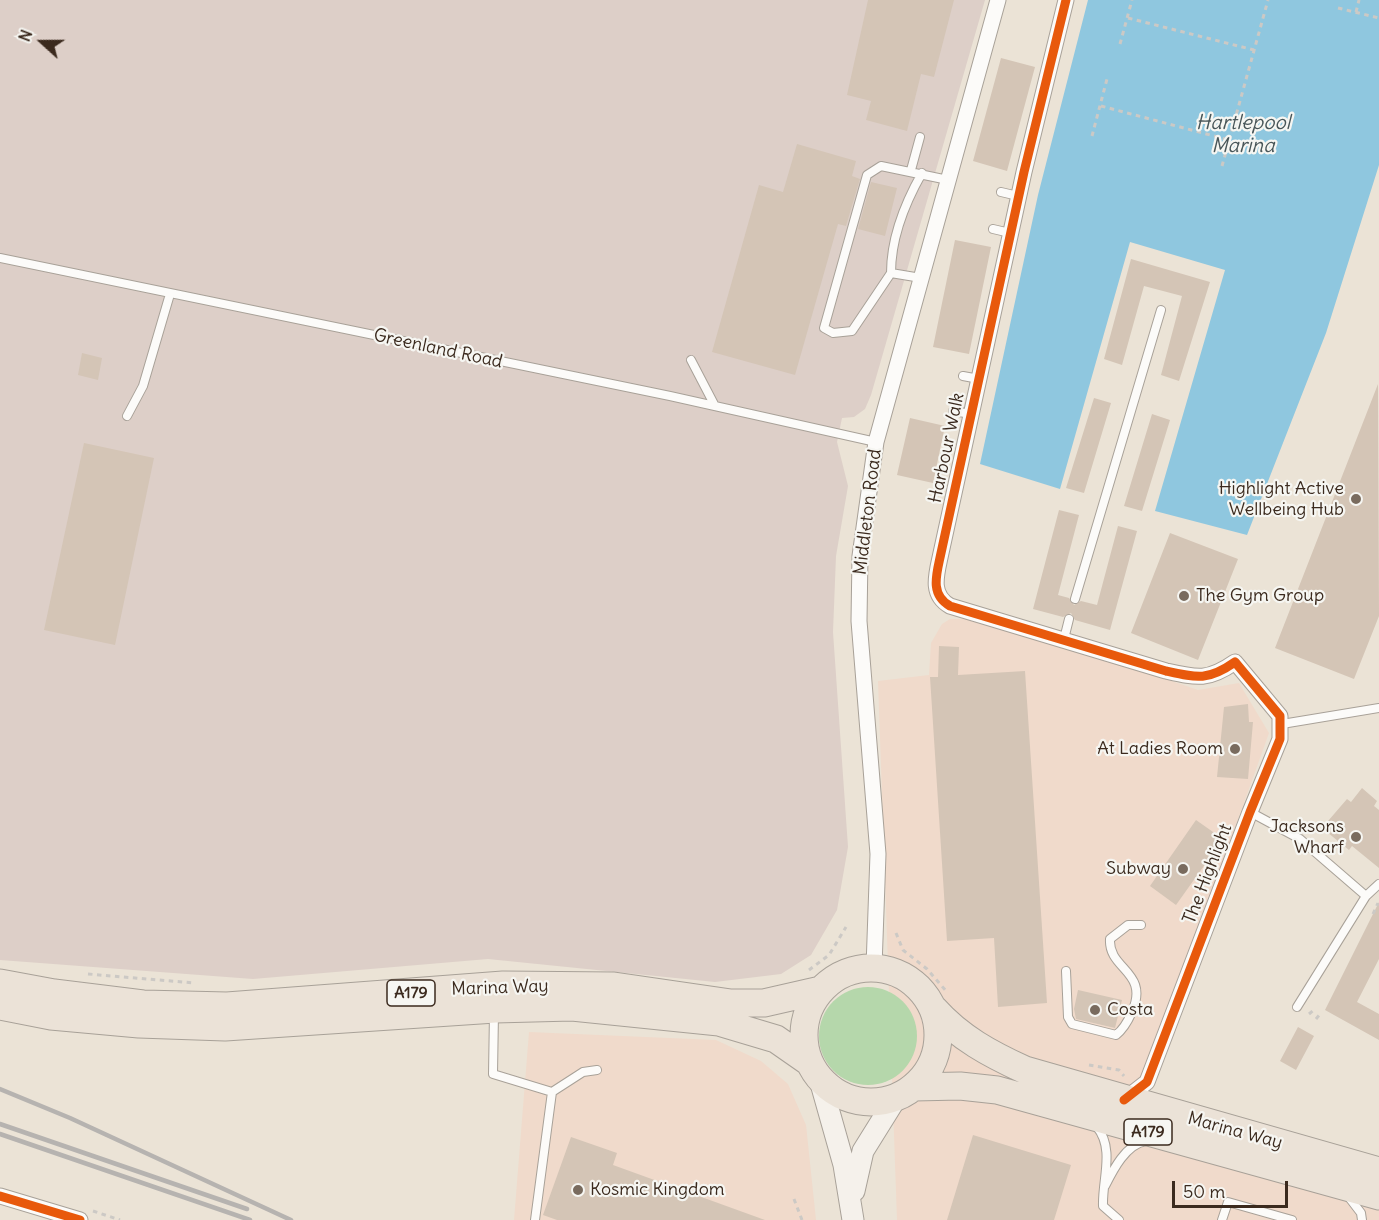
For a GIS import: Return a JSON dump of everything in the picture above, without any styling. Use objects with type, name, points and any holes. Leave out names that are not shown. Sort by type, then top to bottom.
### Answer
[{"type":"highway","name":"A179","points":[[874,967],[893,970],[910,979],[924,992],[941,1002],[937,1051],[928,1071],[905,1092],[876,1102],[855,1101],[836,1093],[814,1071],[804,1043],[804,1024],[810,1006],[812,981],[874,967]]},
{"type":"highway","name":"Marina Way","points":[[0,983],[143,1004],[227,1006],[503,985],[614,986],[731,1003],[764,1003],[812,981]]},
{"type":"highway","name":"Marina Way","points":[[941,1002],[953,1030],[983,1050],[1025,1070],[1155,1109],[1379,1171]]},
{"type":"highway","name":"Marina Way","points":[[0,1006],[73,1018],[225,1027],[572,1006],[719,1022],[776,1039],[814,1071]]},
{"type":"highway","name":"Marina Way","points":[[905,1092],[960,1086],[997,1090],[1379,1196]]},
{"type":"main road","points":[[814,1071],[835,1125],[852,1215]]},
{"type":"main road","points":[[852,1215],[855,1179],[863,1151],[905,1092]]},
{"type":"street","name":"Middleton Road","points":[[874,967],[878,854],[859,621],[860,556],[876,442],[998,0]]},
{"type":"street","name":"Harbour Walk","points":[[1066,0],[1018,196],[936,579],[936,592],[942,602],[950,606],[1166,671],[1199,678],[1221,672],[1235,662],[1276,711],[1282,724]]},
{"type":"street","name":"The Highlight","points":[[1147,1082],[1280,739],[1282,724]]},
{"type":"street","points":[[1124,1100],[1147,1082],[1155,1109]]},
{"type":"street","points":[[0,1197],[80,1220]]},
{"type":"lane","points":[[911,170],[920,137]]},
{"type":"lane","points":[[922,173],[910,193],[902,218],[895,243],[891,273],[852,331],[833,333],[824,328],[867,175],[880,166],[911,170],[948,180]]},
{"type":"lane","points":[[1001,192],[1018,196]]},
{"type":"lane","points":[[993,229],[1010,233]]},
{"type":"lane","name":"Greenland Road","points":[[0,258],[715,406],[876,442]]},
{"type":"lane","points":[[891,273],[921,278]]},
{"type":"lane","points":[[127,417],[143,386],[170,294]]},
{"type":"lane","points":[[1075,599],[1161,310]]},
{"type":"lane","points":[[691,360],[715,406]]},
{"type":"lane","points":[[963,376],[979,379]]},
{"type":"lane","points":[[953,411],[971,414]]},
{"type":"lane","points":[[1064,639],[1069,619]]},
{"type":"lane","points":[[1282,724],[1379,708]]},
{"type":"lane","points":[[1250,812],[1300,839],[1366,896]]},
{"type":"lane","points":[[1297,1006],[1366,896],[1379,884]]},
{"type":"lane","points":[[1066,970],[1068,1017],[1072,1024],[1116,1035],[1128,1022],[1138,992],[1134,979],[1113,954],[1110,939],[1128,925],[1141,925]]},
{"type":"lane","points":[[495,1009],[493,1074],[552,1092]]},
{"type":"lane","points":[[535,1220],[552,1092],[583,1072],[597,1070]]},
{"type":"lane","points":[[1087,1115],[1103,1134],[1108,1156],[1103,1206],[1119,1220]]},
{"type":"lane","points":[[1103,1190],[1118,1162],[1140,1142],[1167,1137]]},
{"type":"lane","points":[[1332,1183],[1348,1195],[1361,1213],[1362,1220]]},
{"type":"lane","points":[[1222,1220],[1228,1202],[1292,1220]]},
{"type":"path","points":[[1120,44],[1132,0]]},
{"type":"path","points":[[1222,166],[1268,0]]},
{"type":"path","points":[[1356,12],[1359,0]]},
{"type":"path","points":[[1338,8],[1379,18]]},
{"type":"path","points":[[1128,18],[1254,50]]},
{"type":"path","points":[[1092,136],[1107,79]]},
{"type":"path","points":[[1101,106],[1230,140]]},
{"type":"path","points":[[1372,913],[1379,900]]},
{"type":"path","points":[[812,981],[846,927]]},
{"type":"path","points":[[896,933],[903,950],[927,969],[941,1002]]},
{"type":"path","points":[[81,974],[198,983]]},
{"type":"path","points":[[1309,1014],[1315,1009]]},
{"type":"path","points":[[1316,1019],[1320,1013]]},
{"type":"path","points":[[1088,1065],[1119,1070]]},
{"type":"path","points":[[794,1199],[802,1220]]},
{"type":"shaded area","points":[[0,0],[985,0],[871,395],[865,409],[854,417],[842,418],[837,442],[848,486],[836,556],[833,632],[848,847],[837,910],[811,955],[781,974],[715,982],[488,959],[253,979],[0,960]]},
{"type":"shaded area","points":[[950,619],[967,619],[1099,656],[1198,690],[1239,683],[1269,733],[1132,1115],[1379,1182],[1379,1220],[897,1220],[878,681],[929,675],[931,643],[942,624]]},
{"type":"shaded area","points":[[529,1032],[716,1040],[761,1061],[788,1084],[806,1125],[816,1220],[514,1220]]},
{"type":"green space","points":[[868,987],[878,988],[895,995],[909,1009],[916,1026],[916,1046],[909,1063],[895,1077],[878,1084],[868,1085],[858,1084],[841,1077],[827,1063],[820,1046],[819,1036],[820,1026],[827,1009],[841,995],[858,988]]},
{"type":"water","name":"Hartlepool Marina","points":[[1088,0],[1379,0],[1379,165],[1326,333],[1247,535],[1155,511],[1225,270],[1130,242],[1060,489],[980,464],[1038,195]]},
{"type":"building","points":[[868,0],[954,0],[934,77],[921,74],[907,131],[866,120],[871,101],[847,95]]},
{"type":"building","points":[[1001,58],[1035,67],[1007,171],[973,161]]},
{"type":"building","points":[[797,144],[856,161],[852,176],[860,179],[846,226],[838,224],[795,375],[712,352],[759,185],[783,192]]},
{"type":"building","points":[[871,182],[897,188],[885,236],[858,229]]},
{"type":"building","points":[[955,240],[991,247],[969,354],[933,347]]},
{"type":"building","points":[[1131,259],[1210,282],[1179,381],[1161,375],[1182,296],[1144,286],[1122,365],[1104,359]]},
{"type":"building","points":[[82,353],[102,358],[98,380],[78,375]]},
{"type":"building","name":"Highlight Active Wellbeing Hub","points":[[1378,384],[1379,616],[1354,679],[1275,648]]},
{"type":"building","points":[[1094,398],[1111,403],[1084,493],[1066,488]]},
{"type":"building","points":[[1152,414],[1170,420],[1142,511],[1124,506]]},
{"type":"building","points":[[910,418],[945,426],[933,483],[897,475]]},
{"type":"building","points":[[84,443],[154,458],[115,645],[44,630]]},
{"type":"building","points":[[1059,510],[1079,515],[1058,595],[1069,598],[1074,605],[1081,601],[1097,605],[1118,526],[1137,531],[1110,630],[1075,620],[1071,613],[1063,617],[1033,609]]},
{"type":"building","name":"The Gym Group","points":[[1170,533],[1238,559],[1198,660],[1131,633]]},
{"type":"building","points":[[939,646],[959,647],[958,675],[1025,671],[1047,1003],[998,1007],[994,938],[947,941],[930,677],[938,677]]},
{"type":"building","name":"At Ladies Room","points":[[1248,704],[1249,722],[1253,722],[1248,779],[1217,777],[1224,707]]},
{"type":"building","name":"Jacksons Wharf","points":[[1362,788],[1377,801],[1374,806],[1379,810],[1379,868],[1352,846],[1349,850],[1322,828],[1347,799],[1351,802]]},
{"type":"building","points":[[1196,820],[1223,839],[1176,905],[1150,886]]},
{"type":"building","points":[[1379,902],[1379,959],[1357,1002],[1379,1014],[1379,1040],[1325,1010]]},
{"type":"building","points":[[1078,990],[1122,1000],[1115,1028],[1076,1019],[1074,1009]]},
{"type":"building","points":[[1298,1027],[1314,1036],[1296,1070],[1280,1061]]},
{"type":"building","points":[[973,1135],[1071,1165],[1054,1220],[947,1220]]},
{"type":"building","points":[[571,1137],[617,1153],[613,1165],[765,1220],[557,1220],[543,1215]]},
{"type":"railway","points":[[0,1089],[70,1118],[291,1220]]},
{"type":"railway","points":[[0,1124],[247,1209]]},
{"type":"railway","points":[[0,1134],[250,1220]]},
{"type":"cycle path","points":[[1066,0],[1024,172],[938,568],[937,589],[943,601],[950,606],[1166,671],[1202,676],[1217,672],[1235,662],[1280,716],[1280,739],[1147,1082],[1124,1100]]},
{"type":"cycle path","points":[[0,1196],[80,1220]]},
{"type":"place","name":"Highlight Active Wellbeing Hub","points":[[1356,499]]},
{"type":"place","name":"The Gym Group","points":[[1184,596]]},
{"type":"place","name":"At Ladies Room","points":[[1235,749]]},
{"type":"place","name":"Jacksons Wharf","points":[[1356,837]]},
{"type":"place","name":"Subway","points":[[1183,869]]},
{"type":"place","name":"Costa","points":[[1095,1010]]},
{"type":"place","name":"Kosmic Kingdom","points":[[578,1190]]}]
